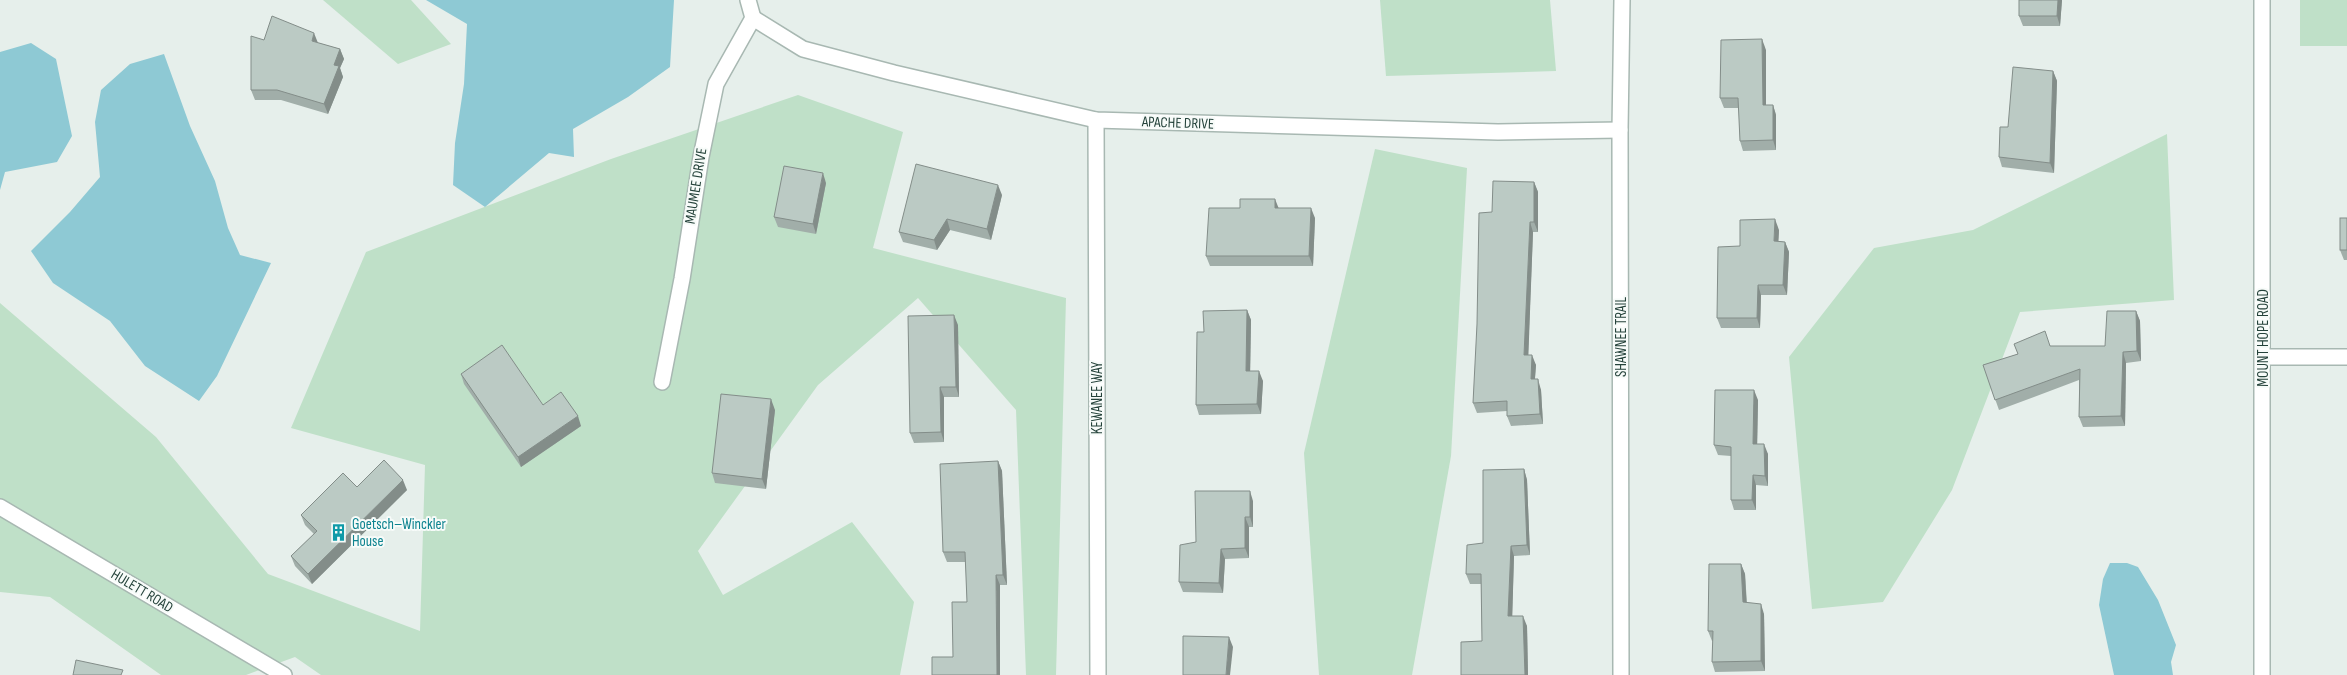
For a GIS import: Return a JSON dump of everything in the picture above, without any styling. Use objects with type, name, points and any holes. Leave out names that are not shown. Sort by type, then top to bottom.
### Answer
[{"type":"street","points":[[748,0],[754,18]]},
{"type":"street","name":"SHAWNEE TRAIL","points":[[1621,675],[1620,130],[1622,0]]},
{"type":"street","name":"MOUNT HOPE ROAD","points":[[2262,0],[2262,675]]},
{"type":"street","name":"APACHE DRIVE","points":[[754,18],[803,49],[894,73],[1096,120],[1498,132],[1620,130]]},
{"type":"street","name":"MAUMEE DRIVE","points":[[662,382],[682,279],[701,156],[716,84],[754,18]]},
{"type":"street","name":"KEWANEE WAY","points":[[1096,120],[1098,675]]},
{"type":"street","points":[[2263,357],[2347,357]]},
{"type":"street","name":"HULETT ROAD","points":[[0,507],[284,675]]},
{"type":"green space","points":[[323,0],[411,0],[451,44],[398,64]]},
{"type":"green space","points":[[1380,0],[1550,0],[1556,71],[1386,76]]},
{"type":"green space","points":[[2300,0],[2347,0],[2347,46],[2300,46]]},
{"type":"green space","points":[[798,95],[903,132],[873,248],[1066,298],[1056,675],[1026,675],[1016,410],[918,298],[818,385],[698,551],[723,595],[852,522],[914,602],[900,675],[321,675],[295,657],[246,675],[161,675],[50,597],[0,592],[0,303],[156,437],[268,574],[420,631],[425,465],[291,428],[366,252],[611,159]]},
{"type":"green space","points":[[2167,134],[2174,300],[2020,312],[1952,490],[1883,602],[1812,609],[1789,357],[1874,248],[1973,230]]},
{"type":"green space","points":[[1375,149],[1467,168],[1451,456],[1412,675],[1319,675],[1304,453]]},
{"type":"water","points":[[426,0],[674,0],[670,67],[628,97],[573,129],[574,157],[549,153],[485,207],[453,185],[455,143],[464,84],[467,24]]},
{"type":"water","points":[[31,43],[56,59],[72,136],[57,162],[5,172],[0,190],[0,52]]},
{"type":"water","points":[[164,54],[190,126],[215,181],[228,228],[240,255],[271,263],[217,376],[199,401],[145,366],[110,321],[53,283],[31,251],[70,212],[100,177],[95,122],[101,90],[130,64]]},
{"type":"water","points":[[2110,563],[2127,563],[2138,567],[2158,600],[2176,645],[2171,662],[2173,675],[2114,675],[2099,605],[2103,579]]},
{"type":"building","points":[[2019,0],[2058,0],[2057,16],[2019,16]]},
{"type":"building","points":[[272,16],[314,33],[312,41],[340,49],[334,65],[339,66],[324,104],[277,90],[251,90],[251,36],[264,40]]},
{"type":"building","points":[[1762,39],[1763,105],[1773,105],[1773,140],[1740,141],[1738,98],[1720,98],[1721,40]]},
{"type":"building","points":[[2013,67],[2053,71],[2050,163],[1999,157],[2000,127],[2008,127]]},
{"type":"building","points":[[916,164],[998,185],[987,229],[947,219],[934,240],[899,232]]},
{"type":"building","points":[[784,166],[823,173],[813,224],[774,217]]},
{"type":"building","points":[[1493,181],[1534,182],[1534,222],[1530,222],[1524,355],[1532,355],[1531,379],[1538,379],[1540,414],[1507,416],[1507,401],[1473,403],[1477,324],[1479,213],[1492,212]]},
{"type":"building","points":[[1240,199],[1275,199],[1275,208],[1311,208],[1309,256],[1206,256],[1209,208],[1240,208]]},
{"type":"building","points":[[2340,218],[2347,218],[2347,250],[2340,250]]},
{"type":"building","points":[[1775,219],[1774,241],[1785,242],[1783,285],[1758,285],[1757,318],[1717,318],[1718,247],[1740,246],[1740,220]]},
{"type":"building","points":[[1247,310],[1246,371],[1259,371],[1257,404],[1196,405],[1197,332],[1204,332],[1203,311]]},
{"type":"building","points":[[2107,311],[2136,311],[2137,351],[2123,352],[2121,416],[2079,417],[2080,369],[1995,400],[1983,365],[2018,354],[2014,344],[2045,331],[2050,346],[2105,346]]},
{"type":"building","points":[[954,315],[956,387],[940,387],[941,432],[910,433],[908,316]]},
{"type":"building","points":[[502,345],[543,405],[561,392],[578,416],[518,457],[461,374]]},
{"type":"building","points":[[1715,390],[1754,390],[1753,444],[1764,444],[1765,476],[1753,475],[1752,500],[1731,500],[1731,447],[1714,445]]},
{"type":"building","points":[[721,394],[771,399],[762,479],[712,473]]},
{"type":"building","name":"Goetsch–Winckler House","points":[[384,460],[403,480],[308,574],[291,556],[317,531],[301,515],[343,473],[357,487]]},
{"type":"building","points":[[998,461],[1003,575],[996,575],[997,675],[932,675],[932,657],[953,657],[952,602],[967,602],[965,552],[943,552],[940,464]]},
{"type":"building","points":[[1524,469],[1527,545],[1511,546],[1508,616],[1523,616],[1525,675],[1461,675],[1461,642],[1482,641],[1481,574],[1466,574],[1467,545],[1483,543],[1483,470]]},
{"type":"building","points":[[1195,491],[1250,491],[1250,517],[1245,517],[1245,548],[1221,549],[1219,583],[1179,582],[1180,545],[1196,542]]},
{"type":"building","points":[[1709,564],[1741,564],[1743,602],[1761,604],[1761,661],[1712,662],[1713,631],[1708,631]]},
{"type":"building","points":[[1183,636],[1229,637],[1226,675],[1183,675]]},
{"type":"building","points":[[76,660],[123,670],[121,675],[73,675]]},
{"type":"place","name":"Goetsch–Winckler House","points":[[338,533]]}]
